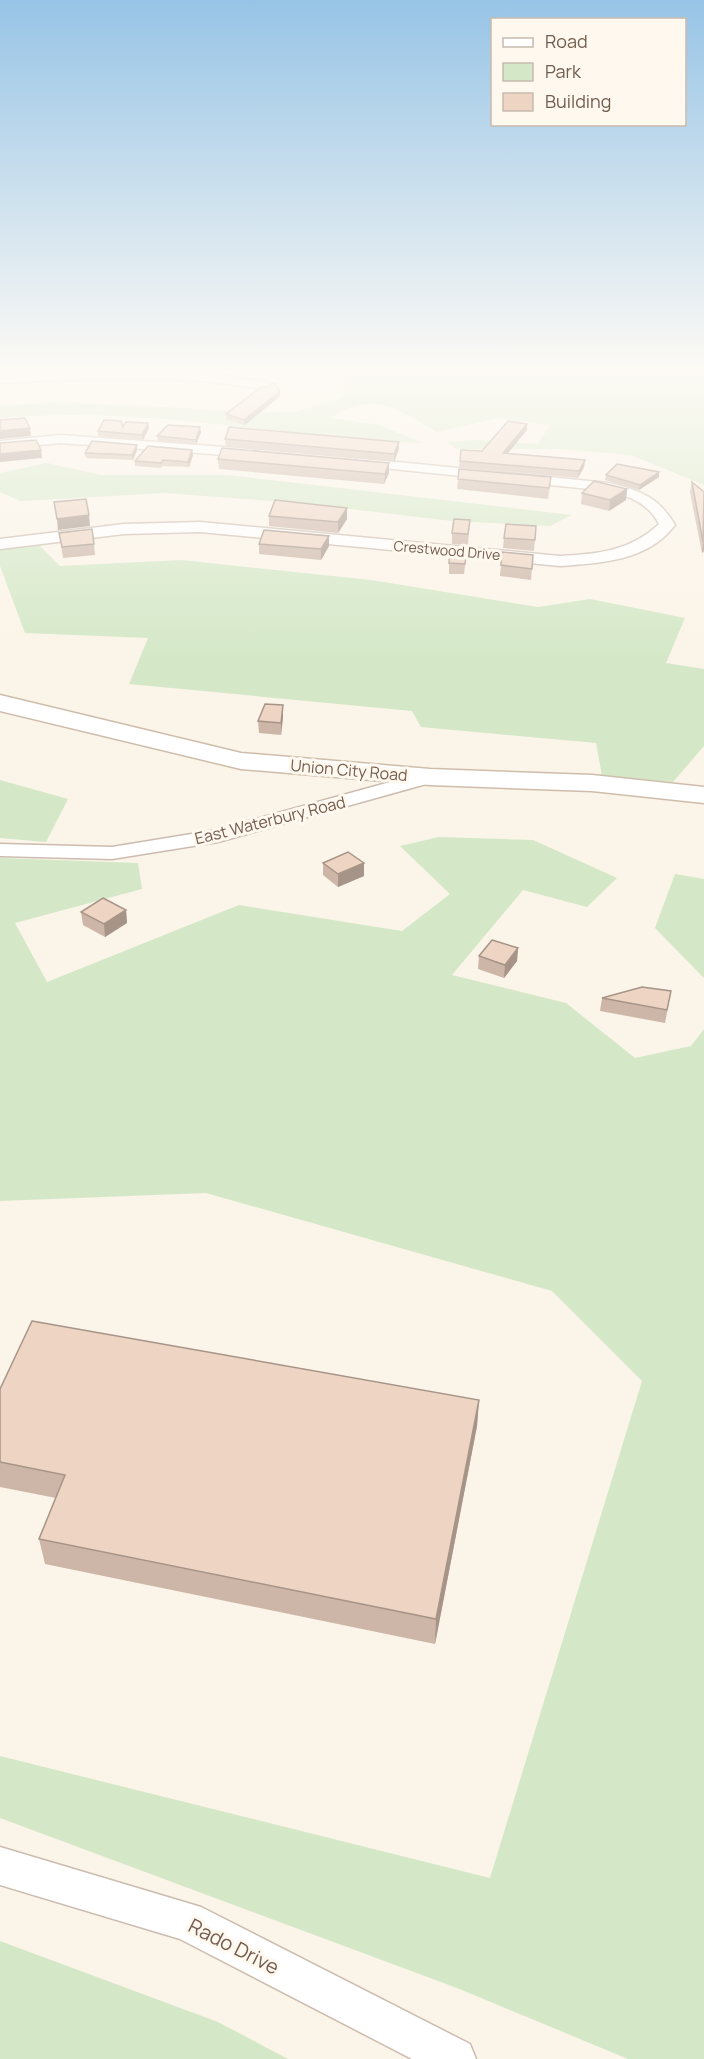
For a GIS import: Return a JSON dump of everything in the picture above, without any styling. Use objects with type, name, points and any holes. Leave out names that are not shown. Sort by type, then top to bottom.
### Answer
[{"type":"main road","name":"Union City Road","points":[[0,703],[241,761],[430,777],[592,783],[704,795]]},
{"type":"street","name":"Crestwood Drive","points":[[0,544],[124,529],[200,527],[560,561],[602,558],[632,551],[655,539],[667,525],[659,508],[645,499],[609,487],[422,469]]},
{"type":"street","name":"East Waterbury Road","points":[[0,850],[112,853],[218,836],[430,777]]},
{"type":"street","name":"Rado Drive","points":[[0,1866],[187,1921],[455,2059]]},
{"type":"green space","points":[[18,469],[74,469],[101,475],[228,475],[572,515],[550,526],[452,521],[299,503],[165,493],[21,501],[0,492],[0,473]]},
{"type":"green space","points":[[665,469],[704,469],[704,485]]},
{"type":"green space","points":[[37,543],[60,566],[181,560],[371,580],[538,607],[590,599],[685,618],[666,663],[704,669],[704,746],[673,782],[602,776],[596,743],[421,727],[412,711],[129,684],[148,638],[25,633],[0,566],[0,550]]},
{"type":"green space","points":[[0,780],[68,799],[46,842],[0,838]]},
{"type":"green space","points":[[439,837],[533,840],[617,878],[587,907],[523,890],[452,975],[566,1003],[635,1058],[691,1046],[704,1029],[704,2059],[628,2059],[457,1988],[0,1818],[0,1756],[490,1878],[642,1381],[552,1291],[206,1193],[0,1201],[0,858],[138,863],[142,889],[15,923],[47,982],[239,905],[402,931],[450,894],[400,846]]},
{"type":"green space","points":[[675,874],[704,879],[704,978],[655,928]]},
{"type":"green space","points":[[0,1941],[218,2022],[288,2059],[0,2059]]},
{"type":"building","points":[[330,469],[387,469],[385,474]]},
{"type":"building","points":[[459,469],[551,477],[549,488],[458,479]]},
{"type":"building","points":[[556,469],[580,469],[579,471]]},
{"type":"building","points":[[612,469],[644,469],[659,472],[640,485],[606,475]]},
{"type":"building","points":[[594,481],[627,489],[610,500],[582,493]]},
{"type":"building","points":[[692,482],[704,492],[703,542]]},
{"type":"building","points":[[86,499],[89,515],[57,519],[54,502]]},
{"type":"building","points":[[275,500],[347,508],[338,522],[269,516]]},
{"type":"building","points":[[454,519],[470,520],[468,534],[452,533]]},
{"type":"building","points":[[506,524],[536,526],[535,540],[504,538]]},
{"type":"building","points":[[92,529],[94,544],[62,547],[59,533]]},
{"type":"building","points":[[264,530],[329,536],[321,549],[259,544]]},
{"type":"building","points":[[451,547],[467,549],[465,564],[449,563]]},
{"type":"building","points":[[502,552],[533,555],[532,569],[501,565]]},
{"type":"building","points":[[265,704],[283,705],[281,723],[258,721]]},
{"type":"building","points":[[348,852],[364,863],[338,874],[323,863]]},
{"type":"building","points":[[103,898],[126,910],[104,924],[81,912]]},
{"type":"building","points":[[492,940],[518,948],[505,965],[479,956]]},
{"type":"building","points":[[642,987],[671,991],[667,1010],[602,998]]},
{"type":"building","points":[[32,1321],[479,1400],[436,1619],[39,1539],[65,1475],[0,1462],[0,1389]]}]
